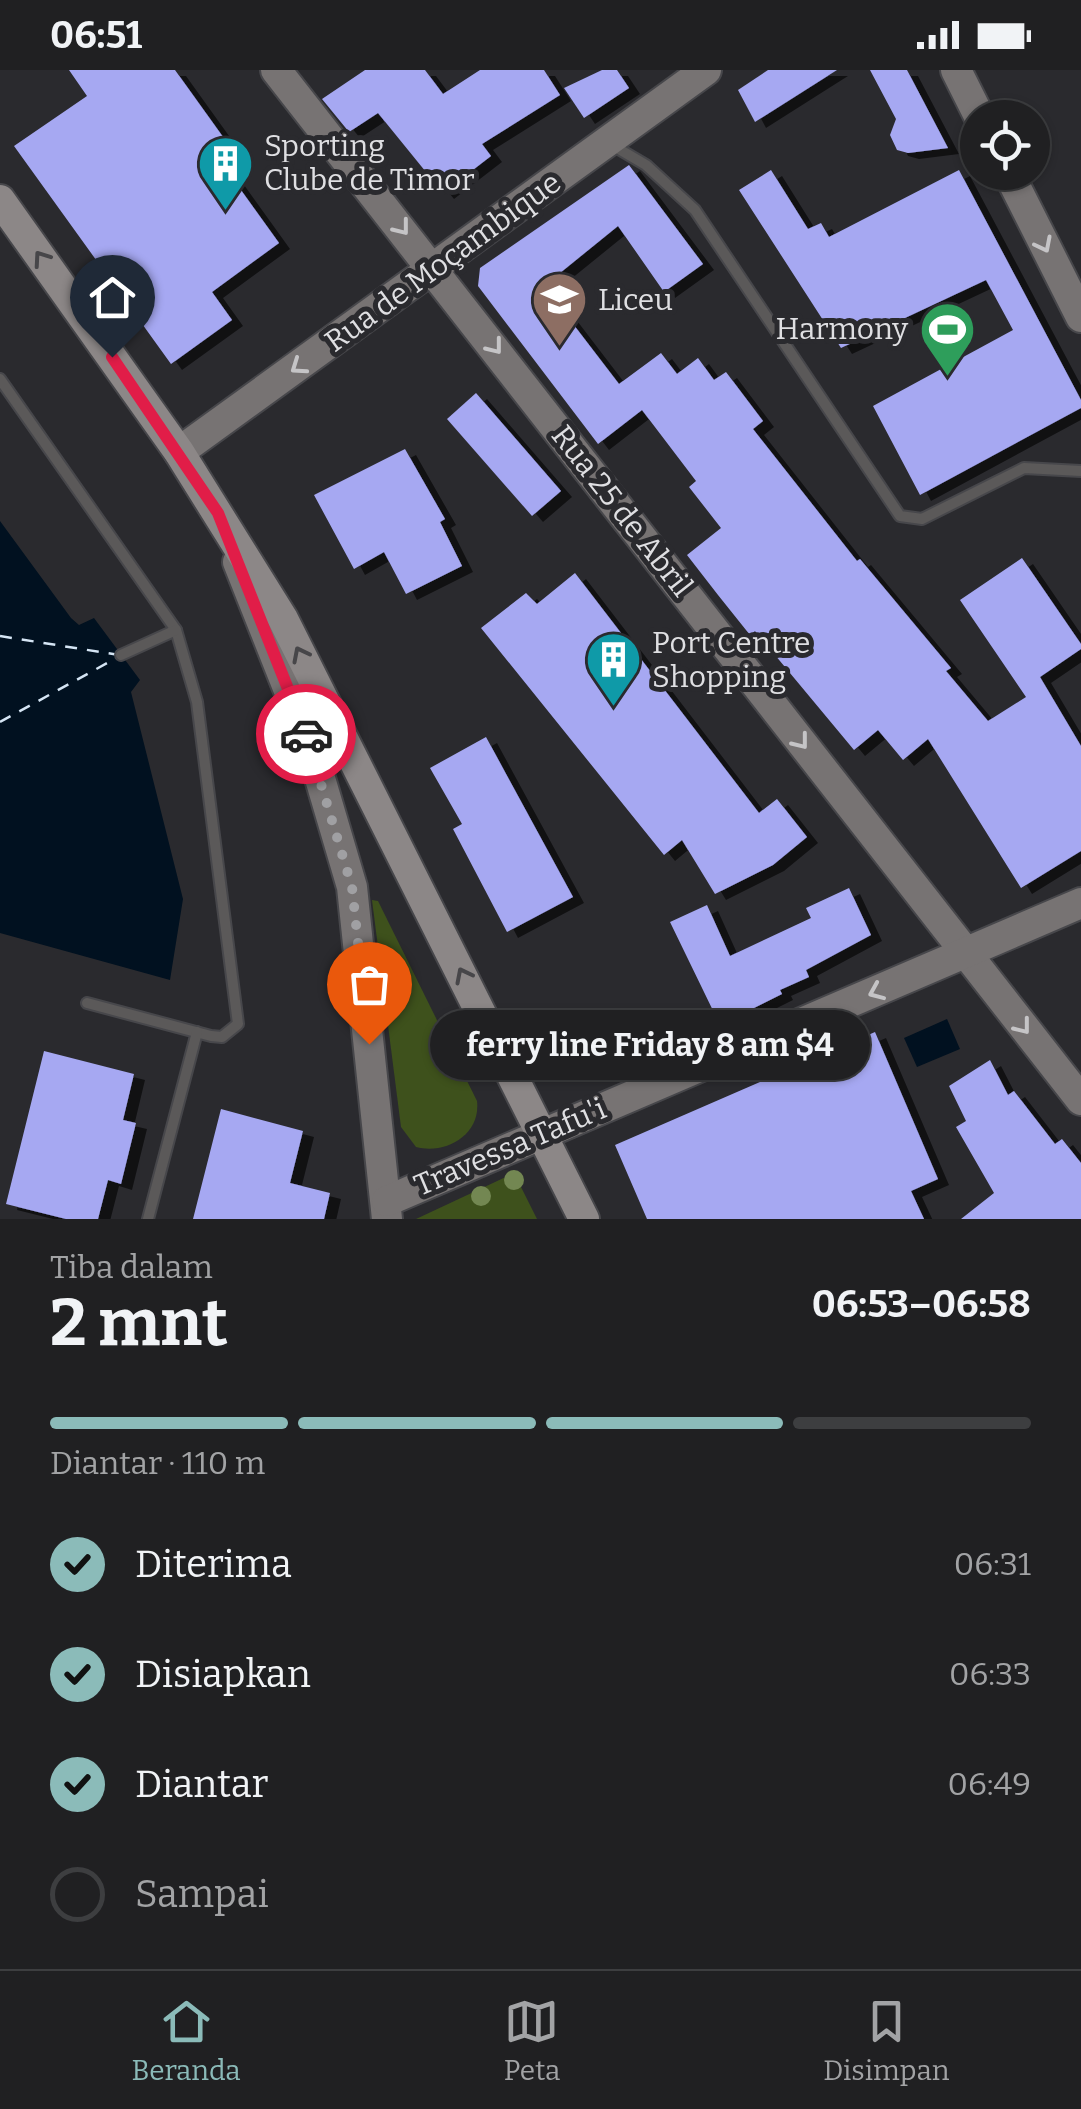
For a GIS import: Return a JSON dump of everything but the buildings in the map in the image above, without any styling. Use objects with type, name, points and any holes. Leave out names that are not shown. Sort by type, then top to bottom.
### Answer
[{"type":"main road","points":[[0,200],[179,452],[282,618],[584,1219]]},
{"type":"street","name":"Rua 25 de Abril","points":[[276,70],[1081,1100]]},
{"type":"street","name":"Rua de Moçambique","points":[[179,452],[706,70]]},
{"type":"street","points":[[956,70],[971,100]]},
{"type":"street","points":[[1017,190],[1081,317]]},
{"type":"street","points":[[218,513],[309,741],[352,887],[387,1210]]},
{"type":"street","name":"Travessa Tafu'i","points":[[387,1210],[544,1133],[1081,903]]},
{"type":"lane","points":[[608,143],[646,165],[695,210],[900,516],[922,519],[1024,468],[1081,470]]},
{"type":"lane","points":[[0,379],[176,630],[198,702],[238,1024],[222,1037],[87,1002]]},
{"type":"lane","points":[[121,655],[176,630]]},
{"type":"lane","points":[[148,1219],[196,1032]]},
{"type":"green space","points":[[372,900],[378,901],[477,1101],[473,1123],[450,1145],[416,1147],[401,1127]]},
{"type":"green space","points":[[514,1173],[537,1219],[416,1219]]},
{"type":"water","points":[[0,521],[71,618],[79,625],[94,618],[140,680],[131,692],[183,899],[170,980],[0,933]]},
{"type":"water","points":[[947,1019],[960,1049],[917,1067],[904,1038]]},
{"type":"ferry route","points":[[0,636],[119,655]]},
{"type":"ferry route","points":[[0,722],[120,656]]},
{"type":"way so far","points":[[306,734],[352,887],[369,1044]]},
{"type":"place","name":"Sporting Clube de Timor","points":[[225,212]]},
{"type":"place","name":"Liceu","points":[[559,349]]},
{"type":"place","name":"Harmony","points":[[947,378]]},
{"type":"place","name":"Port Centre Shopping","points":[[613,709]]},
{"type":"place","name":"ferry line Friday 8 am $4","points":[[369,1044]]},
{"type":"route","points":[[112,357],[218,513],[306,734]]}]
